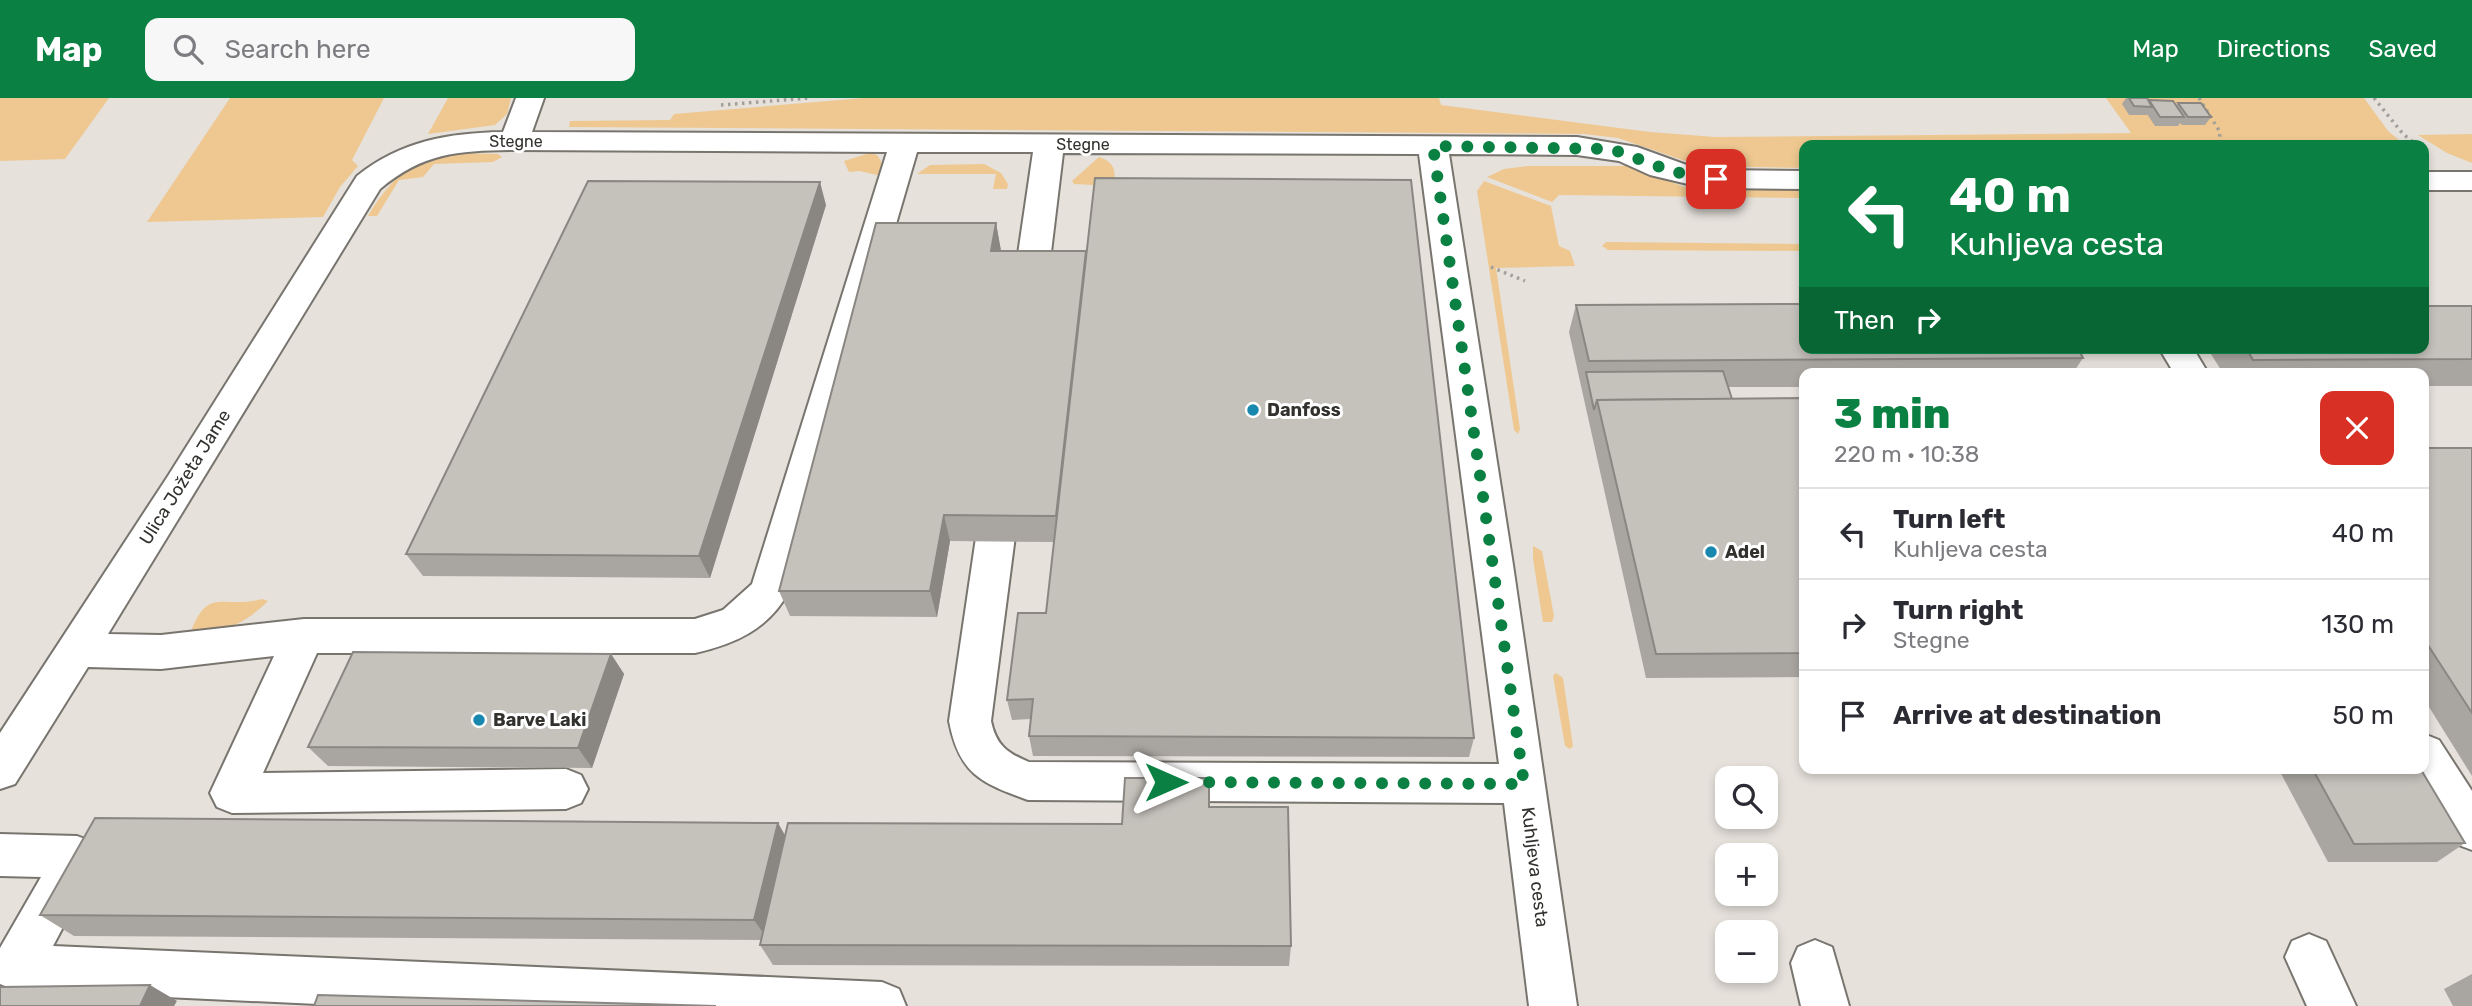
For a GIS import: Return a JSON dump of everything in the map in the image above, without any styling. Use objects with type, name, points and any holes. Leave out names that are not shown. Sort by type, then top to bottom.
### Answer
[{"type":"street","points":[[514,141],[530,98]]},
{"type":"street","name":"Stegne","points":[[369,183],[402,158],[432,146],[458,142],[514,141],[1597,147],[1626,153],[1661,168],[1692,176],[1716,179],[1799,180]]},
{"type":"street","points":[[77,650],[162,652],[304,636],[695,636],[726,630],[751,613],[769,591],[905,143]]},
{"type":"street","points":[[1024,330],[1049,144]]},
{"type":"street","name":"Kuhljeva cesta","points":[[1433,146],[1553,1006]]},
{"type":"street","points":[[2429,181],[2472,181]]},
{"type":"street","name":"Ulica Jožeta Jame","points":[[0,770],[369,183]]},
{"type":"street","points":[[1007,453],[970,720],[974,746],[993,767],[1028,781],[1524,784]]},
{"type":"street","points":[[304,636],[232,793],[566,789]]},
{"type":"street","points":[[2429,761],[2472,831]]},
{"type":"street","points":[[0,855],[76,857],[16,967],[882,1006]]},
{"type":"street","points":[[2309,957],[2332,1006]]},
{"type":"path","points":[[2199,98],[2220,132],[2219,140]]},
{"type":"path","points":[[2374,98],[2411,140]]},
{"type":"path","points":[[1481,263],[1525,281]]},
{"type":"shaded area","points":[[0,98],[109,98],[65,159],[0,161]]},
{"type":"shaded area","points":[[230,98],[384,98],[352,160],[358,166],[340,187],[323,217],[147,222]]},
{"type":"shaded area","points":[[448,98],[511,98],[507,114],[495,125],[428,134]]},
{"type":"shaded area","points":[[864,98],[1439,98],[1441,105],[1650,132],[1715,137],[2131,133],[2106,98],[2364,98],[2388,131],[2399,140],[1799,140],[1799,168],[1700,166],[1618,138],[1584,134],[569,127],[570,121],[670,120],[674,114]]},
{"type":"shaded area","points":[[2472,134],[2472,163],[2447,153],[2418,135]]},
{"type":"shaded area","points":[[459,153],[498,154],[502,157],[493,162],[434,164],[423,177],[399,180],[377,216],[368,216],[386,190],[405,172],[428,160]]},
{"type":"shaded area","points":[[870,153],[877,155],[881,161],[882,176],[859,171],[849,172],[844,161]]},
{"type":"shaded area","points":[[1099,157],[1113,168],[1113,186],[1074,184],[1072,181]]},
{"type":"shaded area","points":[[984,164],[1001,173],[1008,184],[1007,189],[993,189],[996,174],[917,174],[930,165]]},
{"type":"shaded area","points":[[1528,166],[1630,166],[1687,188],[1799,190],[1799,198],[1559,195],[1552,202],[1487,177],[1504,169]]},
{"type":"shaded area","points":[[1484,181],[1551,206],[1559,246],[1570,251],[1575,266],[1496,268],[1520,429],[1518,434],[1514,430],[1477,191]]},
{"type":"shaded area","points":[[1606,242],[1799,244],[1799,251],[1608,250],[1602,246]]},
{"type":"shaded area","points":[[1533,546],[1542,551],[1554,616],[1552,622],[1543,622]]},
{"type":"shaded area","points":[[262,599],[268,601],[241,622],[223,629],[190,634],[203,609],[210,604]]},
{"type":"shaded area","points":[[1556,673],[1563,678],[1573,746],[1570,749],[1565,746],[1553,676]]},
{"type":"building","points":[[2129,98],[2147,98],[2152,107],[2134,106]]},
{"type":"building","points":[[2149,100],[2173,101],[2184,117],[2160,117]]},
{"type":"building","points":[[2178,103],[2201,103],[2211,117],[2188,117]]},
{"type":"building","name":"Danfoss","points":[[1095,178],[1411,180],[1474,738],[1029,736],[1033,699],[1007,700],[1018,613],[1046,613]]},
{"type":"building","points":[[588,181],[820,182],[699,556],[406,554]]},
{"type":"building","points":[[876,223],[996,223],[991,251],[1086,251],[1056,516],[944,515],[930,591],[779,591]]},
{"type":"building","points":[[1799,304],[1799,354],[2081,354],[2083,358],[1589,361],[1576,305]]},
{"type":"building","points":[[2429,306],[2472,306],[2472,359],[2253,360],[2250,354],[2429,354]]},
{"type":"building","points":[[1723,371],[1732,399],[1597,400],[1594,410],[1586,372]]},
{"type":"building","name":"Adel","points":[[1799,398],[1799,653],[1656,654],[1597,400]]},
{"type":"building","points":[[2429,448],[2472,448],[2472,713],[2429,647]]},
{"type":"building","name":"Barve Laki","points":[[353,652],[611,654],[578,748],[308,747]]},
{"type":"building","points":[[2315,774],[2424,774],[2465,843],[2354,844]]},
{"type":"building","points":[[1125,778],[1209,778],[1209,807],[1288,807],[1291,946],[760,945],[788,823],[1122,824]]},
{"type":"building","points":[[95,818],[778,823],[754,920],[40,915]]},
{"type":"building","points":[[150,985],[140,1006],[0,1006],[0,987]]},
{"type":"building","points":[[318,995],[716,1006],[314,1006]]},
{"type":"place","name":"Danfoss","points":[[1253,410]]},
{"type":"place","name":"Adel","points":[[1711,552]]},
{"type":"place","name":"Barve Laki","points":[[479,720]]},
{"type":"route","points":[[1166,782],[1524,784],[1433,146],[1577,146],[1611,149],[1674,172],[1716,179]]}]
